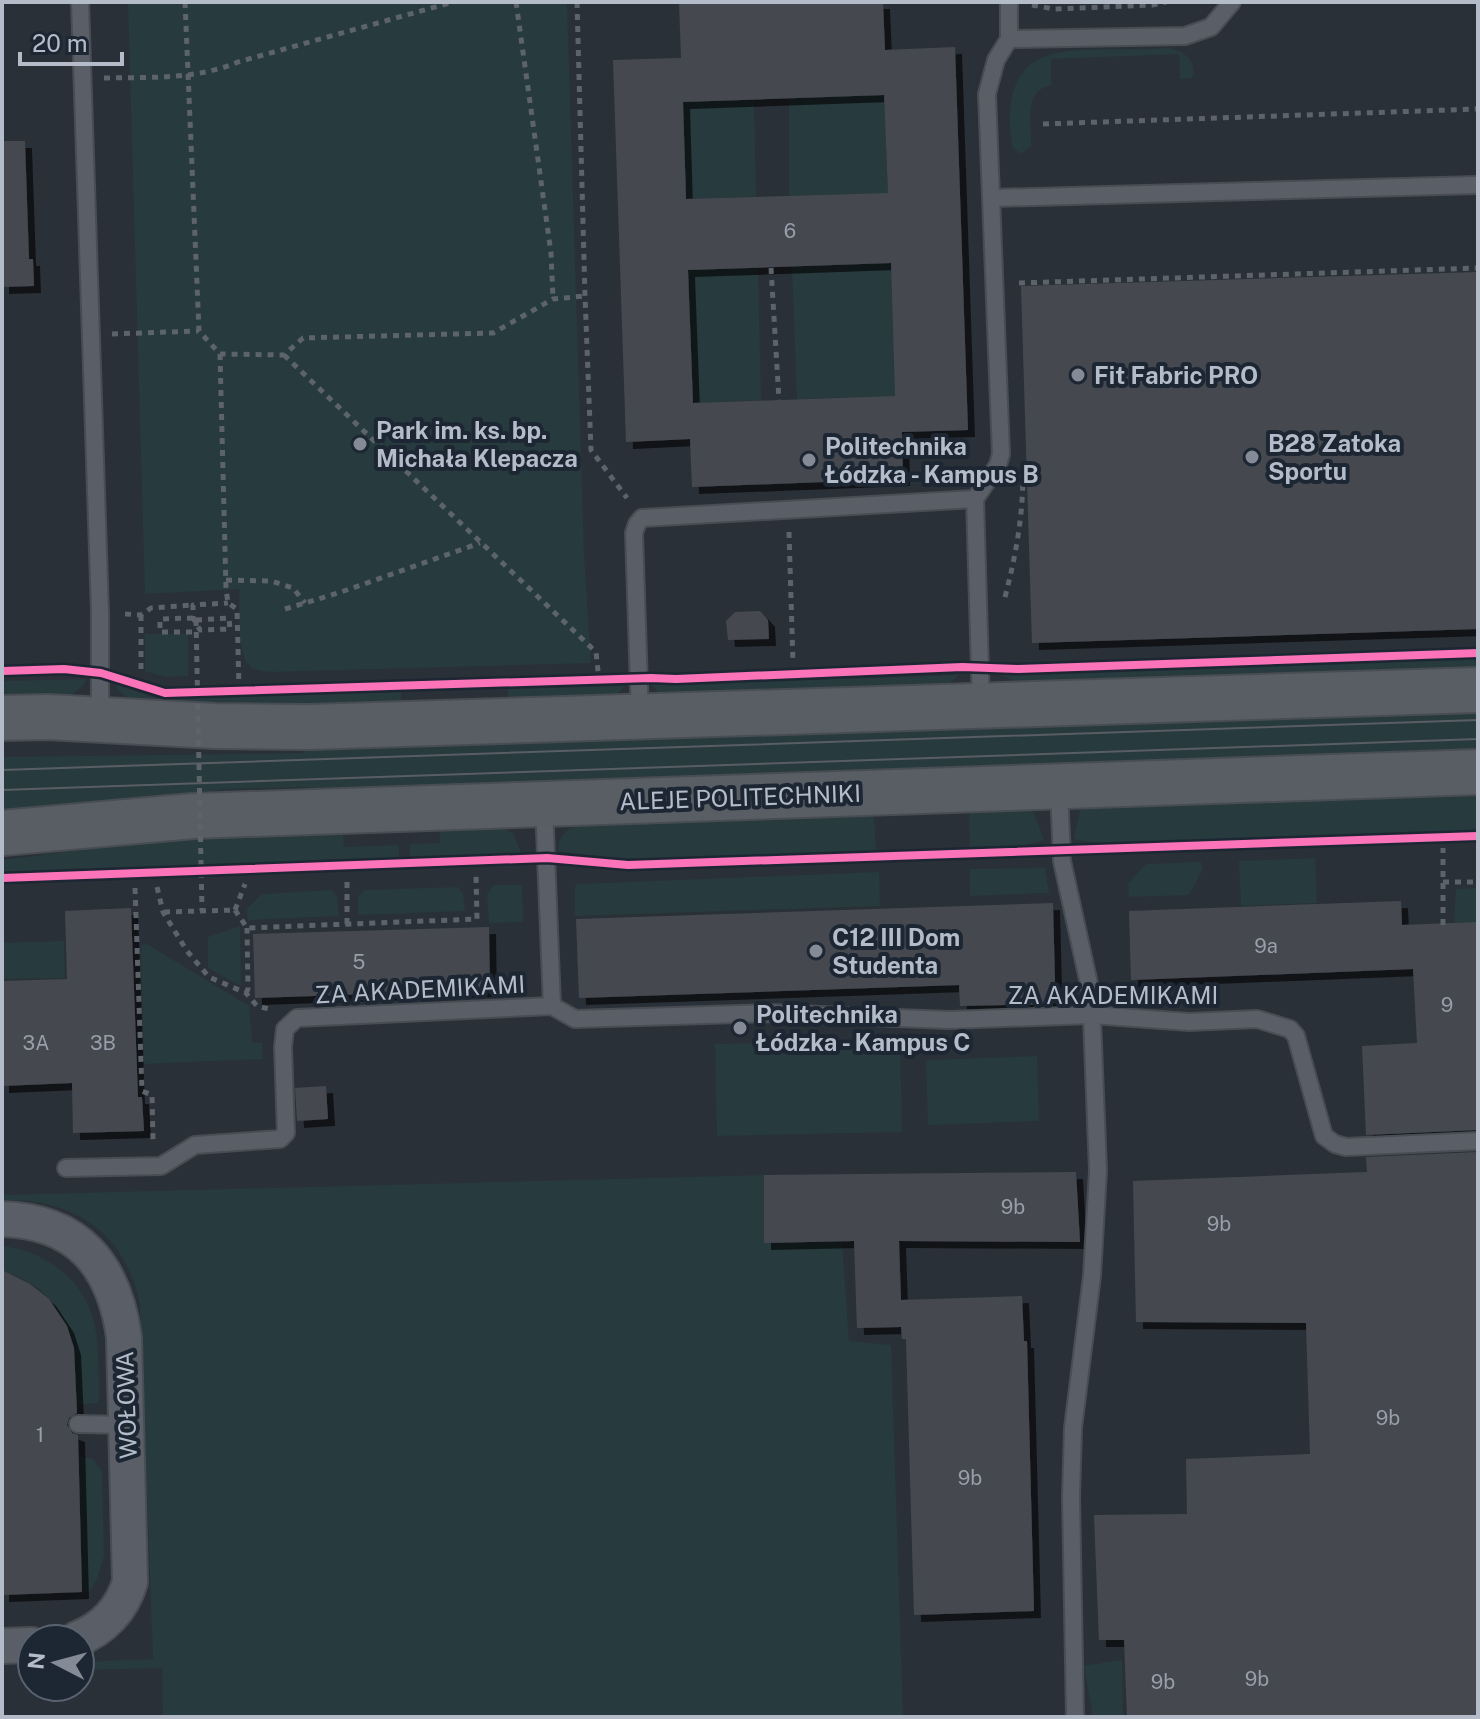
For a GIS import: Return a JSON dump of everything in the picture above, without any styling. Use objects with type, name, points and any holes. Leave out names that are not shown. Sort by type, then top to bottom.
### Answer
[{"type":"main road","points":[[2,718],[309,727],[640,697],[981,706],[1478,690]]},
{"type":"main road","name":"ALEJE POLITECHNIKI","points":[[2,833],[193,816],[1478,772]]},
{"type":"street","name":"WOŁOWA","points":[[2,1219],[29,1221],[56,1229],[84,1247],[103,1269],[114,1291],[121,1316],[130,1582],[126,1596],[116,1611],[96,1628]]},
{"type":"lane","points":[[80,2],[100,613],[100,719]]},
{"type":"lane","points":[[981,706],[975,499],[998,465],[1001,454],[987,94],[996,60],[1009,39],[1009,2]]},
{"type":"lane","points":[[1009,39],[1185,36],[1211,27],[1232,2]]},
{"type":"lane","points":[[993,198],[1478,185]]},
{"type":"lane","points":[[640,697],[634,533],[642,518],[975,499]]},
{"type":"lane","points":[[1059,786],[1062,861],[1089,979],[1098,1171],[1092,1276],[1073,1428],[1071,1497],[1075,1717]]},
{"type":"lane","points":[[544,804],[552,1006]]},
{"type":"lane","name":"ZA AKADEMIKAMI","points":[[66,1168],[161,1166],[195,1145],[280,1139],[286,1133],[285,1029],[297,1018],[552,1006],[575,1019],[770,1013],[949,1020],[1092,1015],[1189,1022],[1257,1019],[1290,1029],[1296,1036],[1324,1136],[1335,1144],[1346,1147],[1478,1141]]},
{"type":"lane","points":[[78,1424],[127,1425]]},
{"type":"path","points":[[185,2],[199,331],[220,354],[228,603]]},
{"type":"path","points":[[131,77],[217,71],[238,62],[453,2]]},
{"type":"path","points":[[516,2],[551,253],[553,299]]},
{"type":"path","points":[[577,2],[591,450],[642,518]]},
{"type":"path","points":[[1027,2],[1054,9],[1166,2]]},
{"type":"path","points":[[1043,124],[1478,109]]},
{"type":"path","points":[[771,268],[779,400]]},
{"type":"path","points":[[1018,283],[1478,268]]},
{"type":"path","points":[[220,354],[284,355],[303,338],[493,333],[553,299],[585,296]]},
{"type":"path","points":[[136,333],[199,331]]},
{"type":"path","points":[[284,355],[596,652],[599,681]]},
{"type":"path","points":[[1004,602],[1018,550],[1023,512],[1023,470]]},
{"type":"path","points":[[788,509],[793,663]]},
{"type":"path","points":[[285,609],[480,543]]},
{"type":"path","points":[[226,580],[271,581],[293,588],[305,603]]},
{"type":"path","points":[[141,674],[141,615],[151,608],[228,603],[237,609],[239,691]]},
{"type":"path","points":[[193,605],[193,618],[200,630],[230,629],[229,618],[196,620],[197,632],[202,911]]},
{"type":"path","points":[[193,618],[160,619],[160,632],[197,632]]},
{"type":"path","points":[[583,681],[599,681],[640,697]]},
{"type":"path","points":[[224,692],[255,691]]},
{"type":"path","points":[[194,693],[209,692]]},
{"type":"path","points":[[1443,848],[1443,925]]},
{"type":"path","points":[[193,872],[209,871]]},
{"type":"path","points":[[247,928],[477,919],[476,876]]},
{"type":"path","points":[[347,881],[347,924]]},
{"type":"path","points":[[1443,882],[1478,882]]},
{"type":"path","points":[[235,910],[245,884]]},
{"type":"path","points":[[157,887],[163,912],[187,951],[209,977],[247,996],[247,928],[235,910]]},
{"type":"path","points":[[135,888],[142,1091],[152,1095],[154,1166]]},
{"type":"path","points":[[163,912],[235,910]]},
{"type":"green space","name":"Park im. ks. bp. Michała Klepacza","points":[[128,2],[567,2],[584,555],[591,663],[261,671],[252,668],[243,654],[239,589],[145,594]]},
{"type":"green space","points":[[1169,48],[1190,59],[1192,78],[1180,79],[1179,54],[1051,59],[1051,85],[1036,94],[1031,109],[1031,146],[1021,154],[1012,147],[1010,108],[1018,81],[1032,63],[1053,54],[1078,50]]},
{"type":"green space","points":[[884,95],[888,193],[789,196],[789,99]]},
{"type":"green space","points":[[754,100],[756,197],[686,199],[683,102]]},
{"type":"green space","points":[[891,263],[895,396],[797,399],[792,267]]},
{"type":"green space","points":[[758,268],[761,400],[693,403],[688,270]]},
{"type":"green space","points":[[145,634],[188,634],[188,676],[165,677],[145,671]]},
{"type":"green space","points":[[1478,658],[1478,668],[1020,684],[1002,675]]},
{"type":"green space","points":[[959,675],[948,684],[664,693],[658,692],[652,685]]},
{"type":"green space","points":[[86,679],[83,686],[71,695],[2,697],[2,681]]},
{"type":"green space","points":[[115,682],[165,699],[401,692],[401,702],[279,707],[205,706],[129,699],[118,690]]},
{"type":"green space","points":[[625,686],[616,695],[508,698],[508,689]]},
{"type":"green space","points":[[1478,710],[1478,750],[309,790],[308,787],[230,789],[2,812],[2,757],[304,753],[304,750]]},
{"type":"green space","points":[[1478,794],[1478,831],[1102,844],[1074,839],[1080,809]]},
{"type":"green space","points":[[1033,811],[1044,840],[1022,846],[970,847],[969,812]]},
{"type":"green space","points":[[874,816],[876,851],[628,860],[558,851],[564,833],[582,824]]},
{"type":"green space","points":[[502,828],[513,833],[521,853],[410,859],[410,844],[440,843],[440,830]]},
{"type":"green space","points":[[343,833],[344,847],[399,845],[399,860],[2,872],[2,860],[134,842]]},
{"type":"green space","points":[[1315,858],[1317,903],[1241,906],[1239,861]]},
{"type":"green space","points":[[1201,862],[1203,868],[1189,895],[1129,897],[1128,884],[1146,864]]},
{"type":"green space","points":[[1045,868],[1049,893],[970,896],[970,869]]},
{"type":"green space","points":[[879,872],[880,906],[575,916],[575,887],[578,884]]},
{"type":"green space","points":[[494,885],[522,885],[523,922],[489,923],[487,894]]},
{"type":"green space","points":[[458,887],[463,895],[465,911],[358,915],[358,897],[364,890]]},
{"type":"green space","points":[[1478,888],[1478,922],[1454,923],[1456,889]]},
{"type":"green space","points":[[332,890],[337,897],[339,916],[248,920],[247,909],[262,894]]},
{"type":"green space","points":[[240,926],[241,986],[208,968],[208,937]]},
{"type":"green space","points":[[64,941],[65,978],[2,979],[2,943]]},
{"type":"green space","points":[[147,944],[249,1006],[252,1043],[262,1043],[263,1059],[144,1064],[141,945]]},
{"type":"green space","points":[[900,1040],[902,1132],[717,1136],[715,1044]]},
{"type":"green space","points":[[1037,1056],[1039,1121],[928,1125],[926,1060]]},
{"type":"green space","points":[[764,1175],[764,1242],[842,1242],[849,1341],[891,1345],[903,1717],[163,1717],[162,1668],[96,1670],[96,1661],[153,1659],[140,1304],[122,1257],[109,1239],[92,1224],[74,1213],[28,1201],[2,1200],[2,1195]]},
{"type":"green space","points":[[2,1246],[34,1254],[49,1262],[74,1283],[83,1296],[91,1311],[97,1336],[99,1403],[77,1404],[74,1360],[65,1322],[43,1292],[25,1280],[2,1271]]},
{"type":"green space","points":[[78,1456],[93,1459],[102,1471],[104,1556],[97,1579],[85,1597],[82,1592]]},
{"type":"green space","points":[[1122,1660],[1123,1717],[1093,1717],[1084,1666]]},
{"type":"building","points":[[679,2],[883,2],[885,50],[955,47],[968,430],[902,432],[903,479],[692,487],[690,439],[626,442],[613,60],[681,58]],"holes":[[[884,95],[888,193],[686,199],[683,102]],[[891,263],[895,396],[693,403],[688,270]]]},
{"type":"building","points":[[2,141],[25,141],[29,259],[33,259],[34,286],[2,287]]},
{"type":"building","name":"B28 Zatoka Sportu","points":[[1478,272],[1478,629],[1032,643],[1021,286]]},
{"type":"building","points":[[760,611],[768,620],[769,639],[728,640],[726,621],[735,612]]},
{"type":"building","points":[[1401,901],[1402,925],[1478,922],[1478,1130],[1366,1135],[1362,1046],[1417,1043],[1413,969],[1131,980],[1129,911]]},
{"type":"building","name":"C12 III Dom Studenta","points":[[1053,903],[1055,982],[1051,982],[1051,1004],[960,1006],[959,985],[579,998],[576,919]]},
{"type":"building","points":[[131,908],[138,1097],[142,1097],[144,1131],[73,1133],[72,1083],[2,1086],[2,981],[67,979],[65,911]]},
{"type":"building","points":[[489,927],[490,990],[255,998],[253,934]]},
{"type":"building","points":[[326,1086],[328,1119],[297,1121],[295,1088]]},
{"type":"building","points":[[1478,1152],[1478,1717],[1127,1717],[1124,1640],[1099,1640],[1094,1515],[1187,1514],[1186,1459],[1310,1454],[1306,1323],[1136,1322],[1133,1181],[1367,1172],[1366,1157]]},
{"type":"building","points":[[1076,1172],[1080,1242],[899,1241],[901,1300],[1022,1296],[1024,1341],[1027,1341],[1034,1611],[914,1615],[906,1339],[902,1339],[901,1327],[857,1328],[854,1241],[764,1243],[764,1175]]},
{"type":"building","points":[[2,1270],[30,1284],[49,1299],[67,1326],[74,1348],[77,1413],[69,1418],[67,1425],[72,1433],[78,1435],[82,1592],[2,1595]]},
{"type":"tram line","points":[[2,770],[1478,720]]},
{"type":"tram line","points":[[2,790],[1478,739]]},
{"type":"cycle path","points":[[2,671],[64,669],[101,673],[165,693],[1478,653]]},
{"type":"cycle path","points":[[2,878],[547,858],[628,865],[1478,836]]},
{"type":"place","name":"Fit Fabric PRO","points":[[1078,375]]},
{"type":"place","name":"Park im. ks. bp. Michała Klepacza","points":[[360,444]]},
{"type":"place","name":"B28 Zatoka Sportu","points":[[1252,457]]},
{"type":"place","name":"Politechnika Łódzka - Kampus B","points":[[809,460]]},
{"type":"place","name":"C12 III Dom Studenta","points":[[816,951]]},
{"type":"place","name":"Politechnika Łódzka - Kampus C","points":[[740,1028]]}]
